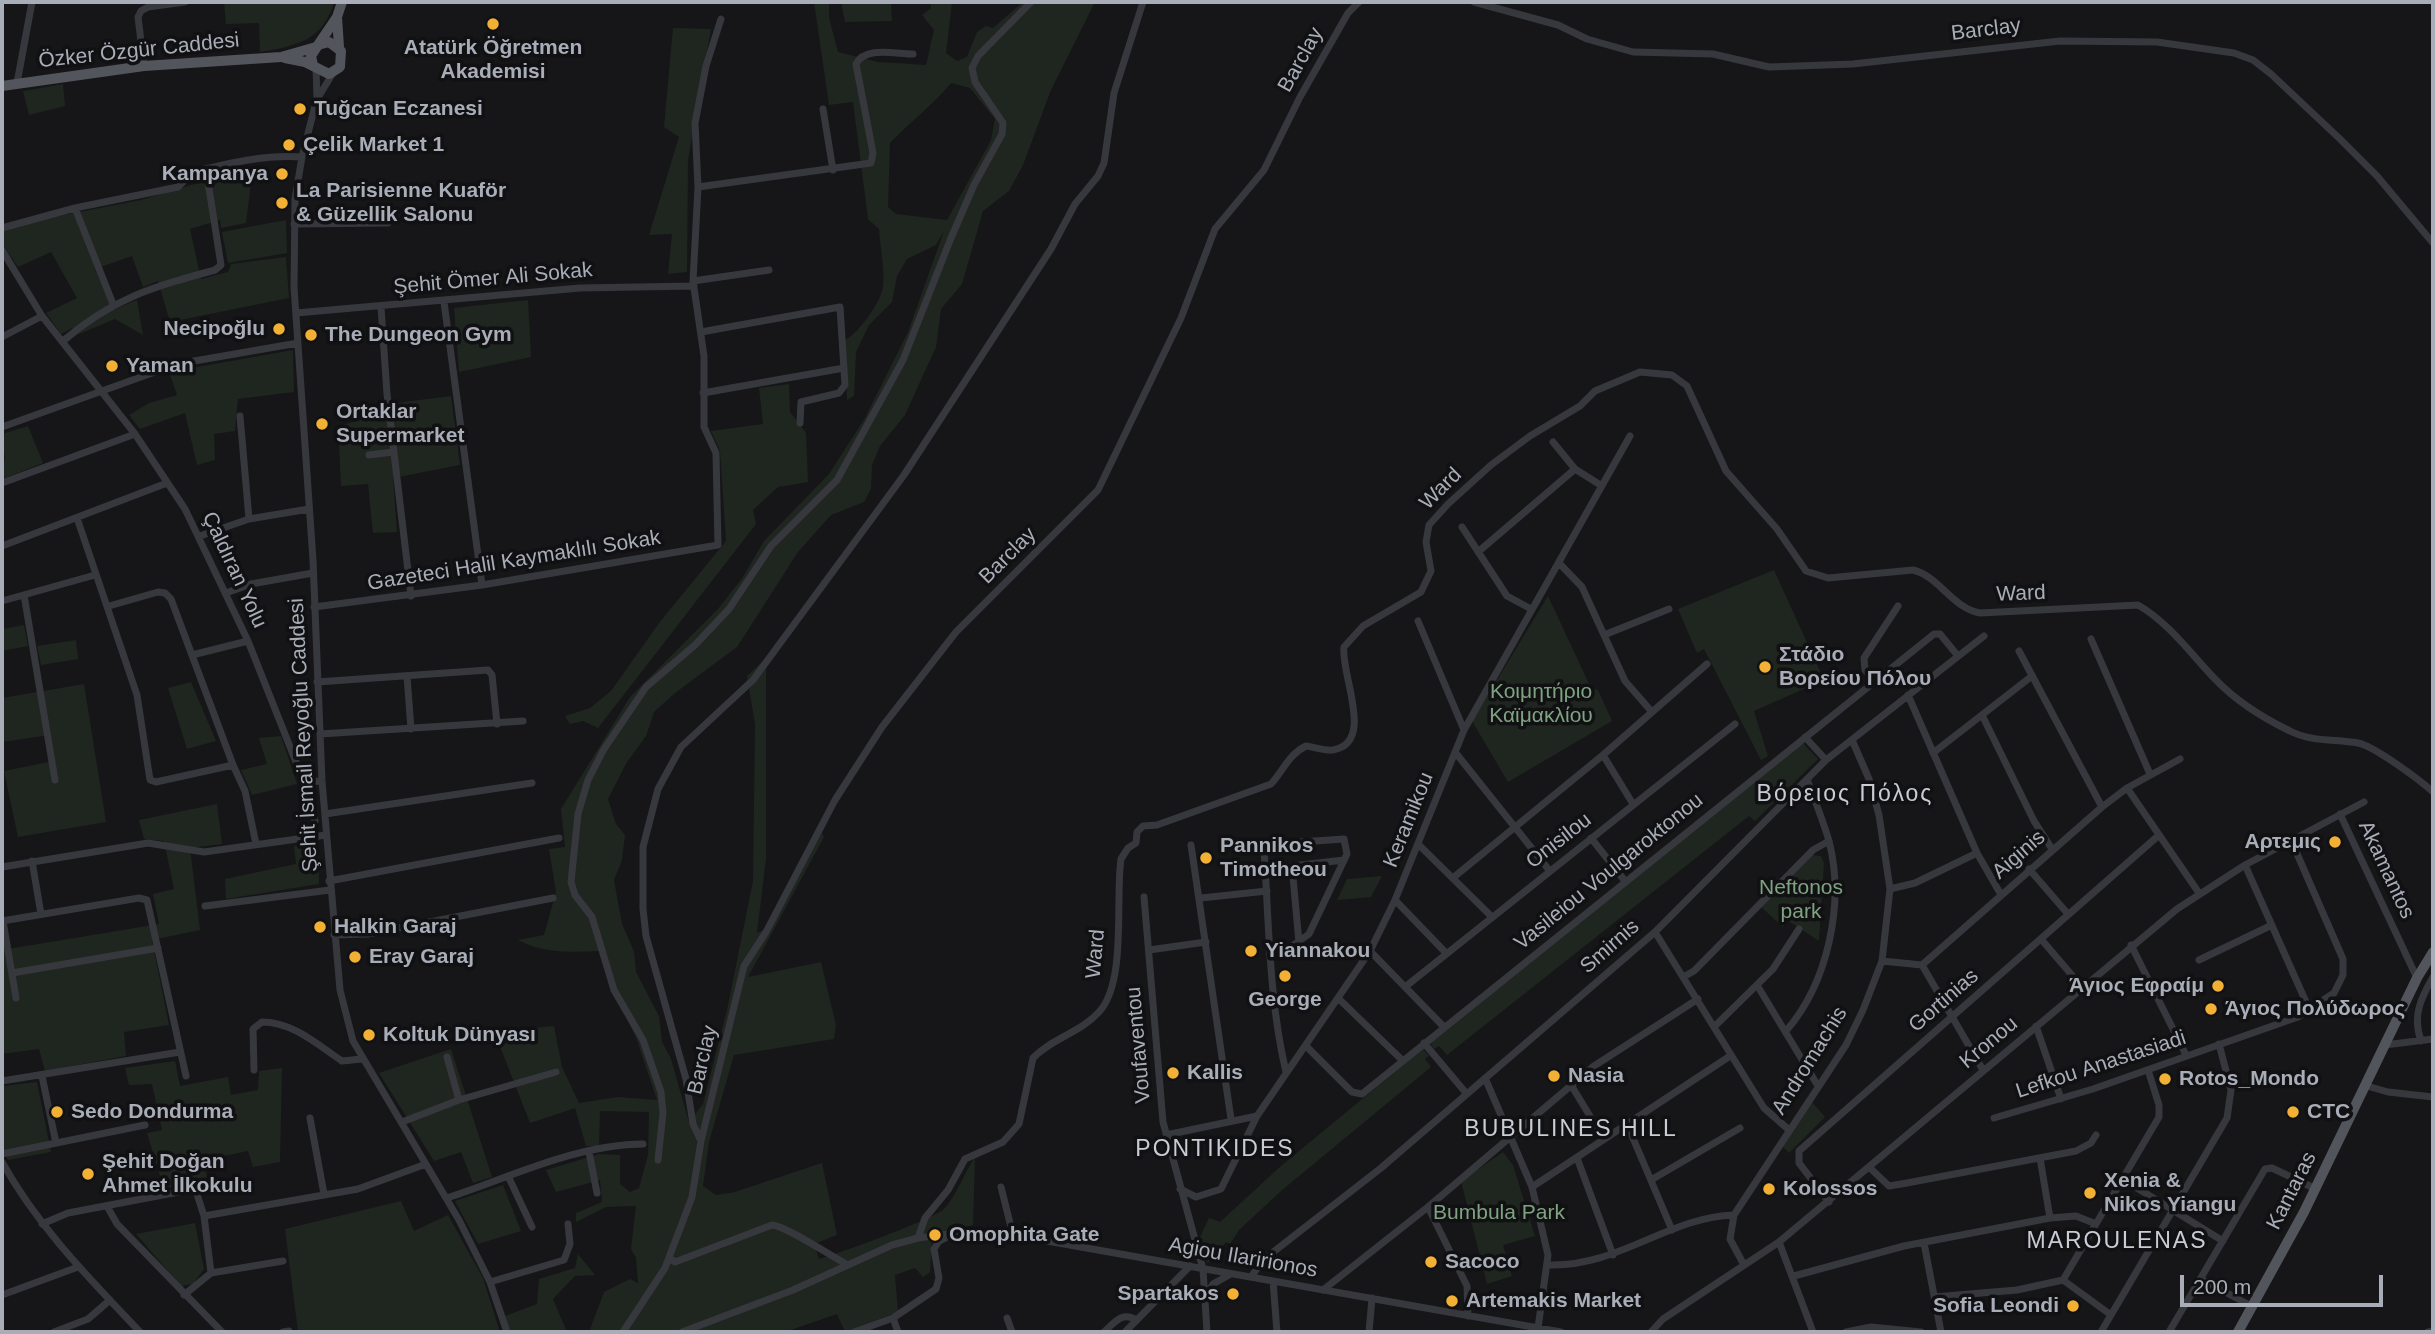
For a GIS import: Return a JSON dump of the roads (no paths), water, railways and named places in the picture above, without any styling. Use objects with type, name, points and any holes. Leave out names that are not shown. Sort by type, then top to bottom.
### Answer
[{"type":"main road","points":[[337,17],[343,62],[333,73],[324,74],[314,67],[311,56],[337,17],[342,2]]},
{"type":"main road","points":[[317,46],[329,42],[339,47]]},
{"type":"main road","name":"Özker Özgür Caddesi","points":[[2,86],[144,65],[281,57],[317,46]]},
{"type":"main road","name":"Özker Özgür Caddesi","points":[[281,57],[314,67]]},
{"type":"main road","name":"Kantaras","points":[[2238,1332],[2316,1189],[2417,978],[2433,952]]},
{"type":"street","points":[[17,83],[32,2]]},
{"type":"street","points":[[144,65],[138,17],[141,11],[148,6],[185,2]]},
{"type":"street","points":[[658,1160],[663,1114],[661,1092],[643,1040],[614,990],[592,917],[575,895],[570,882],[578,814],[588,780],[604,748],[646,687],[695,645],[729,609],[771,546],[846,467],[903,360],[955,227],[1002,134],[1003,123],[975,82],[972,68],[978,56],[1031,2]]},
{"type":"street","points":[[701,1141],[693,1124],[686,1079],[678,1057],[670,1011],[646,936],[643,846],[658,789],[681,747],[753,680],[904,475],[1051,249],[1080,196],[1098,176],[1104,163],[1114,93],[1143,2]]},
{"type":"street","name":"Barclay","points":[[623,1332],[669,1258],[692,1197],[701,1141],[744,966],[766,932],[856,764],[956,632],[1098,490],[1181,318],[1215,229],[1264,170],[1308,83],[1348,13],[1359,2]]},
{"type":"street","name":"Barclay","points":[[1474,2],[1558,25],[1587,38],[1633,52],[1713,54],[1769,66],[1853,64],[2060,41],[2157,42],[2234,53],[2253,60],[2271,74],[2340,139],[2377,176],[2433,243]]},
{"type":"street","points":[[721,19],[706,66],[695,123],[698,187],[694,284],[701,332],[703,393],[844,368]]},
{"type":"street","points":[[698,187],[871,163],[873,153],[856,64],[860,57],[868,53],[913,54]]},
{"type":"street","name":"Şehit İsmail Reyoğlu Caddesi","points":[[314,67],[317,98]]},
{"type":"street","name":"Şehit İsmail Reyoğlu Caddesi","points":[[333,73],[317,98],[302,157],[294,224],[296,313],[313,573],[322,781],[334,935],[347,1019],[362,1059],[447,1198],[490,1282],[507,1332]]},
{"type":"street","points":[[823,109],[833,170]]},
{"type":"street","points":[[2,228],[75,208],[178,187],[184,181],[184,174],[267,157],[302,157]]},
{"type":"street","points":[[63,341],[113,304],[146,288],[215,270],[222,265],[206,169]]},
{"type":"street","points":[[75,208],[113,304]]},
{"type":"street","points":[[294,224],[388,223]]},
{"type":"street","name":"Çaldıran Yolu","points":[[2,250],[42,316],[135,434],[200,536],[248,641],[304,782],[315,821]]},
{"type":"street","name":"Şehit Ömer Ali Sokak","points":[[296,313],[580,288],[694,284],[769,271]]},
{"type":"street","points":[[444,302],[482,585]]},
{"type":"street","points":[[701,332],[835,305],[842,311],[845,385],[839,393],[801,402],[800,423]]},
{"type":"street","points":[[382,307],[393,452],[411,596]]},
{"type":"street","points":[[2,337],[42,316]]},
{"type":"street","points":[[2,426],[177,364],[298,343]]},
{"type":"street","name":"Ward","points":[[918,1238],[925,1218],[948,1190],[965,1159],[1003,1142],[1019,1124],[1028,1068],[1033,1058],[1040,1050],[1082,1028],[1106,1003],[1115,973],[1121,859],[1128,848],[1136,843],[1137,832],[1143,826],[1157,825],[1271,784],[1290,757],[1306,746],[1331,750],[1345,745],[1352,736],[1355,719],[1344,647],[1363,626],[1421,592],[1431,571],[1426,534],[1436,516],[1491,465],[1530,436],[1580,406],[1595,391],[1640,372],[1672,375],[1687,386],[1726,471],[1777,529],[1806,571],[1828,578],[1913,570],[1923,572],[1970,611],[1980,613],[2138,605],[2158,620],[2234,697],[2257,713],[2291,733],[2367,745],[2392,764],[2408,770],[2433,792]]},
{"type":"street","name":"Gazeteci Halil Kaymaklılı Sokak","points":[[314,607],[411,596],[718,545],[716,453],[704,427],[703,393]]},
{"type":"street","points":[[240,416],[249,519]]},
{"type":"street","points":[[2,483],[135,434]]},
{"type":"street","name":"Keramikou","points":[[1187,1212],[1199,1196],[1221,1189],[1257,1116],[1370,951],[1395,901],[1464,730],[1630,436]]},
{"type":"street","points":[[1553,442],[1575,469],[1602,486]]},
{"type":"street","points":[[369,455],[393,452]]},
{"type":"street","points":[[1478,552],[1575,469]]},
{"type":"street","points":[[2,546],[167,483]]},
{"type":"street","points":[[200,536],[249,519],[309,509]]},
{"type":"street","points":[[77,518],[137,695],[150,780],[156,782],[233,765]]},
{"type":"street","points":[[1462,527],[1510,600],[1531,609]]},
{"type":"street","points":[[1559,563],[1579,582],[1625,681],[1652,712]]},
{"type":"street","points":[[226,593],[251,584],[313,573]]},
{"type":"street","points":[[2,601],[95,575]]},
{"type":"street","points":[[109,606],[165,593],[171,599],[245,791],[256,845]]},
{"type":"street","points":[[24,596],[55,779]]},
{"type":"street","points":[[1874,682],[1865,670],[1864,658],[1898,606]]},
{"type":"street","points":[[1604,635],[1669,608]]},
{"type":"street","points":[[1418,621],[1464,730]]},
{"type":"street","name":"Vasileiou Voulgaroktonou","points":[[1306,1046],[1357,1094],[1365,1092],[1443,1026],[1938,633],[1958,656]]},
{"type":"street","name":"Smirnis","points":[[1251,1277],[1264,1259],[1381,1168],[1655,932],[1826,760],[1984,636]]},
{"type":"street","points":[[2091,639],[2150,774]]},
{"type":"street","points":[[192,655],[248,641]]},
{"type":"street","points":[[2019,651],[2102,807]]},
{"type":"street","points":[[1454,877],[1604,755],[1707,664]]},
{"type":"street","points":[[317,682],[488,670],[492,675],[496,724]]},
{"type":"street","points":[[407,676],[411,729]]},
{"type":"street","points":[[1933,753],[2032,676]]},
{"type":"street","points":[[1909,695],[1977,853],[2000,893]]},
{"type":"street","points":[[1982,715],[2034,821],[2052,849]]},
{"type":"street","points":[[320,734],[523,721]]},
{"type":"street","name":"Onisilou","points":[[1405,987],[1735,724]]},
{"type":"street","points":[[1805,737],[1826,760]]},
{"type":"street","name":"Andromachis","points":[[1734,1215],[1856,1027],[1881,961],[1890,889],[1879,815],[1869,779],[1852,740]]},
{"type":"street","points":[[1455,752],[1549,870]]},
{"type":"street","points":[[1604,755],[1633,804]]},
{"type":"street","name":"Aiginis","points":[[1922,965],[2000,893],[2102,807],[2127,788],[2180,759]]},
{"type":"street","points":[[1786,1031],[1808,1000],[1825,957],[1833,896],[1829,841],[1807,779]]},
{"type":"street","points":[[304,782],[322,781]]},
{"type":"street","points":[[325,814],[532,783]]},
{"type":"street","points":[[2127,788],[2199,893]]},
{"type":"street","name":"Kronou","points":[[1651,1332],[1663,1318],[1779,1242],[1829,1202],[2131,945],[2199,893],[2245,865],[2364,802]]},
{"type":"street","name":"Akamantos","points":[[2340,814],[2417,978]]},
{"type":"street","points":[[2,867],[148,843],[191,852],[326,835]]},
{"type":"street","name":"Gortinias","points":[[1829,1202],[1799,1163],[1799,1151],[2158,836]]},
{"type":"street","points":[[1271,949],[1299,943],[1311,931],[1344,860],[1346,844],[1341,837],[1270,844],[1264,850],[1271,949],[1280,1044],[1286,1072]]},
{"type":"street","points":[[205,906],[330,885],[559,838]]},
{"type":"street","points":[[1591,838],[1625,881]]},
{"type":"street","name":"Lefkou Anastasiadi","points":[[1994,1118],[2148,1070],[2310,1011],[2334,993],[2341,980],[2344,963],[2291,840]]},
{"type":"street","points":[[1685,976],[1694,971],[1813,850],[1829,841]]},
{"type":"street","points":[[1418,844],[1491,916]]},
{"type":"street","points":[[1191,845],[1201,898],[1231,1119]]},
{"type":"street","points":[[1890,889],[1915,883],[1977,853]]},
{"type":"street","points":[[1299,943],[1292,866],[1344,860]]},
{"type":"street","points":[[32,861],[41,914]]},
{"type":"street","points":[[2245,865],[2310,1011]]},
{"type":"street","points":[[2029,869],[2068,914]]},
{"type":"street","points":[[1201,898],[1267,891]]},
{"type":"street","name":"Voufaventou","points":[[1144,897],[1166,1135],[1203,1269],[1207,1332]]},
{"type":"street","points":[[334,935],[368,934],[553,898]]},
{"type":"street","points":[[16,998],[2,921],[147,900],[186,1076]]},
{"type":"street","points":[[1395,901],[1446,953]]},
{"type":"street","points":[[2199,960],[2272,925]]},
{"type":"street","points":[[1714,1027],[1773,969],[1799,929]]},
{"type":"street","points":[[1655,932],[1685,976],[1730,1056],[1764,1108],[1788,1129]]},
{"type":"street","points":[[2041,939],[2082,987]]},
{"type":"street","points":[[1149,950],[1206,942]]},
{"type":"street","points":[[2131,945],[2186,1055]]},
{"type":"street","points":[[12,973],[159,948]]},
{"type":"street","points":[[1370,951],[1443,1026]]},
{"type":"street","points":[[1881,961],[1922,965],[1983,1070]]},
{"type":"street","points":[[2421,1041],[2417,1025],[2419,1005],[2433,977]]},
{"type":"street","points":[[1757,985],[1818,1086]]},
{"type":"street","points":[[1339,999],[1402,1060]]},
{"type":"street","points":[[1323,1290],[1428,1207],[1571,1084],[1625,1044],[1698,999]]},
{"type":"street","points":[[254,1070],[253,1029],[262,1022],[279,1023],[297,1031],[342,1061],[362,1059]]},
{"type":"street","points":[[2036,1026],[2061,1098]]},
{"type":"street","points":[[2385,1045],[2433,1039]]},
{"type":"street","points":[[1424,1043],[1466,1093]]},
{"type":"street","points":[[2101,1332],[2174,1211],[2230,1107],[2230,1084],[2219,1044]]},
{"type":"street","points":[[2,1081],[180,1052]]},
{"type":"street","points":[[1532,1187],[1730,1056]]},
{"type":"street","points":[[447,1057],[459,1100]]},
{"type":"street","points":[[1934,1297],[2017,1290],[2063,1280],[2160,1114],[2148,1070]]},
{"type":"street","points":[[402,1122],[459,1100],[556,1072]]},
{"type":"street","points":[[42,1076],[56,1143]]},
{"type":"street","points":[[1485,1078],[1532,1187],[1549,1265],[1538,1328]]},
{"type":"street","points":[[1571,1084],[1604,1139]]},
{"type":"street","points":[[2367,1086],[2388,1093],[2433,1097]]},
{"type":"street","points":[[1166,1135],[1231,1119],[1257,1116]]},
{"type":"street","points":[[310,1118],[324,1194]]},
{"type":"street","points":[[2,1154],[145,1125]]},
{"type":"street","points":[[1627,1125],[1672,1230]]},
{"type":"street","points":[[1651,1180],[1740,1128]]},
{"type":"street","points":[[1870,1168],[1889,1186],[2076,1151],[2091,1143],[2096,1135]]},
{"type":"street","points":[[447,1198],[589,1152],[624,1144],[643,1144]]},
{"type":"street","points":[[589,1152],[597,1194]]},
{"type":"street","points":[[1577,1158],[1613,1255]]},
{"type":"street","points":[[2040,1158],[2050,1218]]},
{"type":"street","points":[[2,1162],[42,1224],[78,1267],[140,1332]]},
{"type":"street","points":[[204,1216],[358,1188],[426,1164]]},
{"type":"street","points":[[2169,1332],[2267,1168],[2316,1189]]},
{"type":"street","points":[[509,1178],[532,1227]]},
{"type":"street","points":[[2123,1180],[2223,1241]]},
{"type":"street","points":[[1001,1187],[1013,1235]]},
{"type":"street","points":[[1180,1189],[1192,1196],[1199,1196]]},
{"type":"street","points":[[42,1224],[68,1213],[189,1190],[196,1191],[204,1216],[211,1273]]},
{"type":"street","points":[[107,1206],[117,1224],[222,1332]]},
{"type":"street","points":[[1428,1207],[1469,1291],[1468,1316]]},
{"type":"street","points":[[1549,1265],[1613,1255],[1709,1217],[1734,1215],[1730,1239],[1744,1265]]},
{"type":"street","points":[[1794,1276],[1924,1242],[2050,1218],[2076,1216],[2096,1224]]},
{"type":"street","points":[[490,1282],[564,1260],[570,1244],[568,1224]]},
{"type":"street","points":[[669,1258],[675,1262],[772,1225],[782,1225],[802,1240],[846,1264]]},
{"type":"street","points":[[855,1332],[893,1318],[936,1289],[939,1278],[934,1249],[939,1241],[953,1233]]},
{"type":"street","name":"Agiou Ilaririonos","points":[[918,1238],[953,1233],[1013,1235],[1561,1332]]},
{"type":"street","points":[[682,1332],[793,1290],[846,1264],[918,1238]]},
{"type":"street","points":[[1779,1242],[1813,1332]]},
{"type":"street","points":[[1924,1242],[1941,1332]]},
{"type":"street","points":[[184,1295],[211,1273],[283,1261]]},
{"type":"street","points":[[1125,1332],[1189,1266]]},
{"type":"street","points":[[2,1295],[78,1267]]},
{"type":"street","points":[[1205,1298],[1213,1284],[1233,1274]]},
{"type":"street","points":[[2201,1279],[2253,1307]]},
{"type":"street","points":[[2063,1280],[2111,1315]]},
{"type":"street","points":[[1273,1282],[1277,1332]]},
{"type":"street","points":[[1369,1332],[1372,1298]]},
{"type":"street","points":[[54,1332],[88,1319],[110,1300]]},
{"type":"street","points":[[1104,1332],[1121,1317],[1128,1316],[1137,1320]]},
{"type":"street","points":[[893,1318],[898,1332]]},
{"type":"street","points":[[1007,1318],[1012,1332]]},
{"type":"street","points":[[1846,1332],[1871,1327],[1921,1332]]},
{"type":"street","points":[[2428,1332],[2433,1331]]},
{"type":"place","name":"Atatürk Öğretmen Akademisi","points":[[493,24]]},
{"type":"place","name":"Tuğcan Eczanesi","points":[[300,109]]},
{"type":"place","name":"Çelik Market 1","points":[[289,145]]},
{"type":"place","name":"Kampanya","points":[[282,174]]},
{"type":"place","name":"La Parisienne Kuaför & Güzellik Salonu","points":[[282,203]]},
{"type":"place","name":"Necipoğlu","points":[[279,329]]},
{"type":"place","name":"The Dungeon Gym","points":[[311,335]]},
{"type":"place","name":"Yaman","points":[[112,366]]},
{"type":"place","name":"Ortaklar Supermarket","points":[[322,424]]},
{"type":"place","name":"Στάδιο Βορείου Πόλου","points":[[1765,667]]},
{"type":"place","name":"Αρτεμις","points":[[2335,842]]},
{"type":"place","name":"Pannikos Timotheou","points":[[1206,858]]},
{"type":"place","name":"Halkin Garaj","points":[[320,927]]},
{"type":"place","name":"Yiannakou","points":[[1251,951]]},
{"type":"place","name":"Eray Garaj","points":[[355,957]]},
{"type":"place","name":"George","points":[[1285,976]]},
{"type":"place","name":"Άγιος Εφραίμ","points":[[2218,986]]},
{"type":"place","name":"Άγιος Πολύδωρος","points":[[2211,1009]]},
{"type":"place","name":"Koltuk Dünyası","points":[[369,1035]]},
{"type":"place","name":"Kallis","points":[[1173,1073]]},
{"type":"place","name":"Nasia","points":[[1554,1076]]},
{"type":"place","name":"Rotos_Mondo","points":[[2165,1079]]},
{"type":"place","name":"Sedo Dondurma","points":[[57,1112]]},
{"type":"place","name":"CTC","points":[[2293,1112]]},
{"type":"place","name":"Şehit Doğan Ahmet İlkokulu","points":[[88,1174]]},
{"type":"place","name":"Kolossos","points":[[1769,1189]]},
{"type":"place","name":"Xenia & Nikos Yiangu","points":[[2090,1193]]},
{"type":"place","name":"Omophita Gate","points":[[935,1235]]},
{"type":"place","name":"Sacoco","points":[[1431,1262]]},
{"type":"place","name":"Spartakos","points":[[1233,1294]]},
{"type":"place","name":"Artemakis Market","points":[[1452,1301]]},
{"type":"place","name":"Sofia Leondi","points":[[2073,1306]]},
{"type":"district","name":"Βόρειος Πόλος","points":[[1845,795]]},
{"type":"district","name":"BUBULINES HILL","points":[[1571,1130]]},
{"type":"district","name":"PONTIKIDES","points":[[1215,1150]]},
{"type":"district","name":"MAROULENAS","points":[[2117,1242]]},
{"type":"park label","name":"Κοιμητήριο Καϊμακλίου","points":[[1541,704]]},
{"type":"park label","name":"Neftonos park","points":[[1801,900]]},
{"type":"park label","name":"Bumbula Park","points":[[1499,1213]]}]
